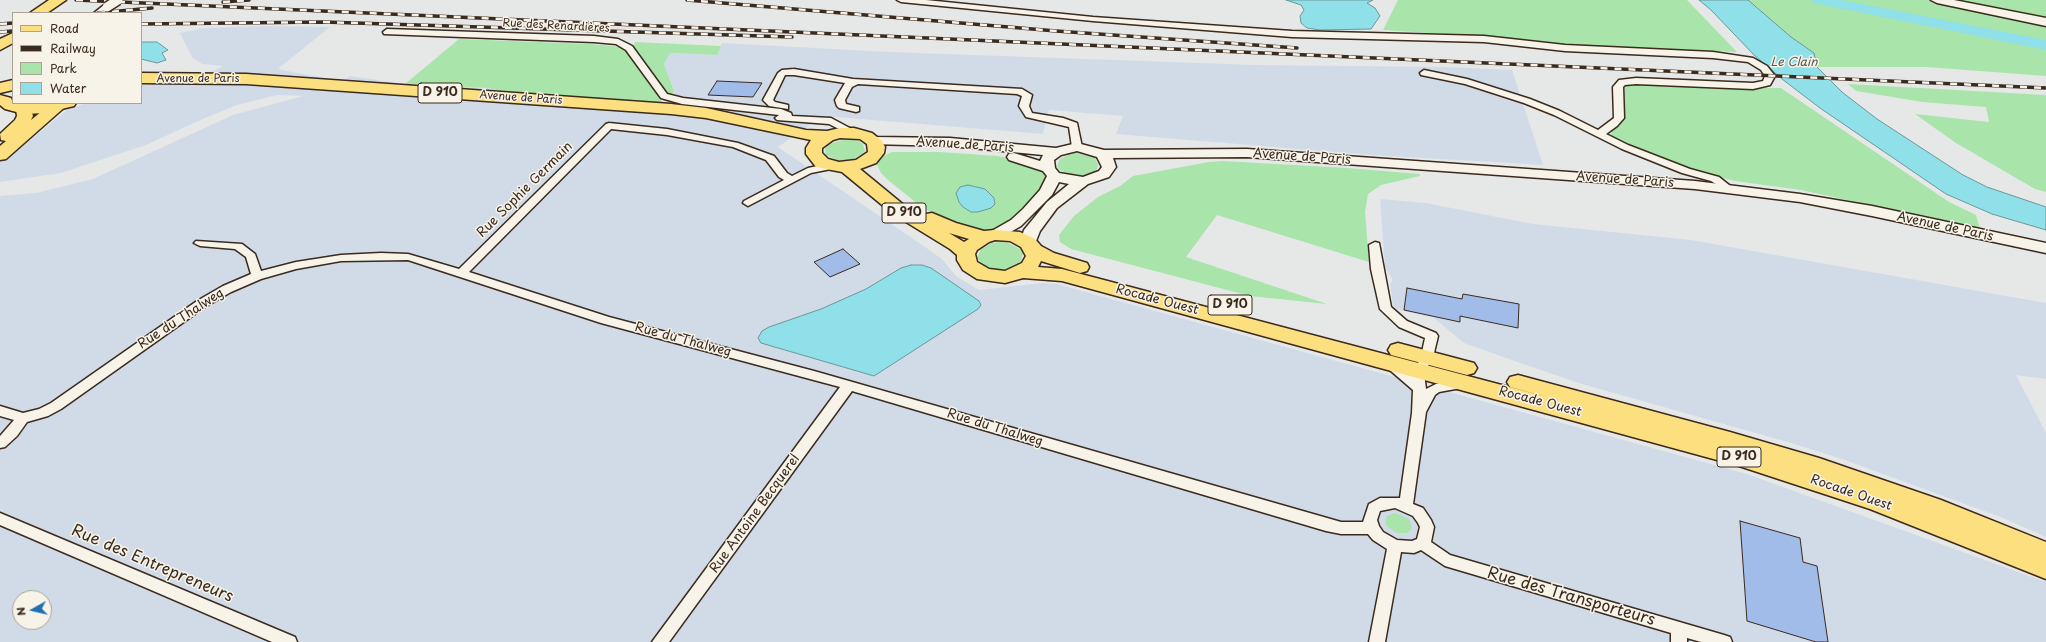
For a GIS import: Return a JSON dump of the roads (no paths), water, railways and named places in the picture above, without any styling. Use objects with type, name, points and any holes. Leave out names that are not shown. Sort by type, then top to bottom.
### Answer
[{"type":"highway","points":[[34,12],[60,4]]},
{"type":"highway","points":[[40,12],[60,4]]},
{"type":"highway","points":[[0,30],[12,24]]},
{"type":"highway","points":[[0,35],[12,28]]},
{"type":"highway","points":[[0,45],[12,38]]},
{"type":"highway","points":[[0,155],[63,104]]},
{"type":"highway","points":[[0,142],[22,122],[25,116],[24,109]]},
{"type":"main road","points":[[1937,0],[2046,22]]},
{"type":"main road","name":"Avenue de Paris","points":[[142,78],[220,78],[312,83],[664,109],[738,118],[806,135],[826,136],[854,132]]},
{"type":"main road","name":"Avenue de Paris","points":[[142,86],[215,85],[314,89],[665,115],[734,125],[794,140],[824,162]]},
{"type":"main road","points":[[12,86],[5,94],[11,106],[24,109],[63,104]]},
{"type":"main road","points":[[826,136],[818,142],[824,162],[860,164],[873,151],[866,136],[854,132]]},
{"type":"main road","name":"Avenue de Paris","points":[[873,151],[950,142],[1056,152],[1077,147],[1090,149],[1102,154],[1199,152],[1296,156],[1729,189],[1872,211],[2046,248]]},
{"type":"main road","name":"Avenue de Paris","points":[[873,151],[906,148],[984,151],[1020,158],[1068,180],[1083,181]]},
{"type":"main road","name":"D 910","points":[[873,151],[873,170],[884,183],[905,201],[950,226],[989,236]]},
{"type":"main road","points":[[1056,152],[1048,159],[1051,172],[1046,192],[1016,223],[989,236],[969,248],[966,254],[966,260],[970,266],[984,275],[1004,277],[1023,272],[1034,262],[1031,247],[1032,230],[1052,205],[1074,186],[1083,181],[1104,174],[1109,167],[1107,160],[1102,154]]},
{"type":"main road","name":"Avenue de Paris","points":[[1109,167],[1143,159],[1199,152]]},
{"type":"main road","name":"D 910","points":[[824,162],[957,245],[966,254]]},
{"type":"main road","points":[[989,236],[1014,236],[1031,247]]},
{"type":"main road","name":"Rocade Ouest","points":[[1031,247],[1061,262],[1425,376],[1470,383],[1742,458],[1816,481],[1938,524],[2046,569]]},
{"type":"main road","name":"Rocade Ouest","points":[[1023,272],[1062,275],[1385,360],[1425,376]]},
{"type":"main road","name":"D 910","points":[[1425,376],[1661,420],[1819,467],[1933,507],[2046,553]]},
{"type":"street","points":[[100,12],[118,0]]},
{"type":"street","points":[[901,0],[1058,16],[1292,34],[1484,39],[1565,48],[1713,55],[1750,60],[1764,68],[1770,76],[1767,83],[1754,86],[1636,80],[1622,82],[1618,87],[1619,118],[1614,124],[1600,133]]},
{"type":"street","name":"Rue des Renardières","points":[[387,32],[594,39],[618,42],[629,48],[664,96],[673,99],[777,112],[787,116]]},
{"type":"street","points":[[787,116],[786,108],[772,104],[768,100],[782,73],[794,72],[842,79],[852,82],[862,81],[1019,91],[1027,95],[1024,106],[1029,115],[1051,118],[1074,125],[1077,147]]},
{"type":"street","points":[[1424,73],[1467,82],[1527,101],[1600,133],[1625,147],[1660,161],[1714,179],[1729,189]]},
{"type":"street","points":[[852,82],[848,85],[840,103],[847,108],[856,109]]},
{"type":"street","name":"Rue des Renardières","points":[[738,118],[754,116],[787,116],[831,121],[854,132]]},
{"type":"street","name":"Rue Sophie Germain","points":[[461,273],[609,126],[667,132],[735,145],[770,158],[783,175],[792,180]]},
{"type":"street","points":[[748,203],[824,162]]},
{"type":"street","points":[[200,243],[238,246],[251,256],[257,276]]},
{"type":"street","points":[[1374,245],[1377,269],[1386,309],[1403,324],[1432,336],[1420,395],[1406,505]]},
{"type":"street","name":"Rue du Thalweg","points":[[23,418],[43,413],[56,406],[201,304],[227,289],[257,276],[296,266],[333,260],[381,256],[408,257],[606,320],[849,385],[1326,525],[1341,528],[1372,528]]},
{"type":"street","name":"Rue Antoine Becquerel","points":[[660,642],[849,385]]},
{"type":"street","points":[[0,411],[23,418],[12,432],[0,443]]},
{"type":"street","points":[[1396,502],[1406,505],[1418,512],[1427,528],[1426,537],[1422,543],[1414,547],[1395,546],[1378,536],[1372,528],[1370,520],[1374,508],[1387,503],[1396,502]]},
{"type":"street","name":"Rue des Entrepreneurs","points":[[0,519],[289,642]]},
{"type":"street","name":"Rue des Transporteurs","points":[[1422,543],[1445,560],[1679,635],[1724,642]]},
{"type":"street","points":[[1377,642],[1395,546]]},
{"type":"water","points":[[1286,0],[1373,0],[1367,3],[1375,8],[1380,16],[1371,29],[1320,30],[1307,28],[1301,23],[1300,16],[1304,10],[1301,5]]},
{"type":"water","name":"Le Clain","points":[[1699,0],[1748,0],[1791,37],[1814,53],[1817,67],[1842,92],[1877,119],[1963,175],[1987,187],[2046,207],[2046,230],[1992,214],[1946,194],[1820,108],[1782,79],[1755,56],[1711,10]]},
{"type":"water","points":[[142,42],[157,42],[168,50],[162,53],[166,60],[157,63],[142,59]]},
{"type":"water","points":[[968,185],[985,189],[994,198],[995,204],[991,208],[978,212],[971,212],[963,207],[959,202],[956,193],[960,187]]},
{"type":"water","points":[[911,265],[922,265],[931,268],[979,301],[981,305],[978,309],[874,376],[761,343],[758,338],[762,331],[769,327],[821,309],[866,289],[901,268]]},
{"type":"waterway","points":[[1819,0],[2046,45]]},
{"type":"railway","points":[[76,0],[2046,88]]},
{"type":"railway","points":[[223,2],[249,0]]},
{"type":"railway","points":[[687,0],[1056,31],[1297,48]]},
{"type":"railway","points":[[109,12],[152,8]]},
{"type":"railway","points":[[142,24],[324,22],[792,37]]},
{"type":"railway","points":[[0,24],[12,23]]},
{"type":"railway","points":[[0,32],[12,31]]}]
